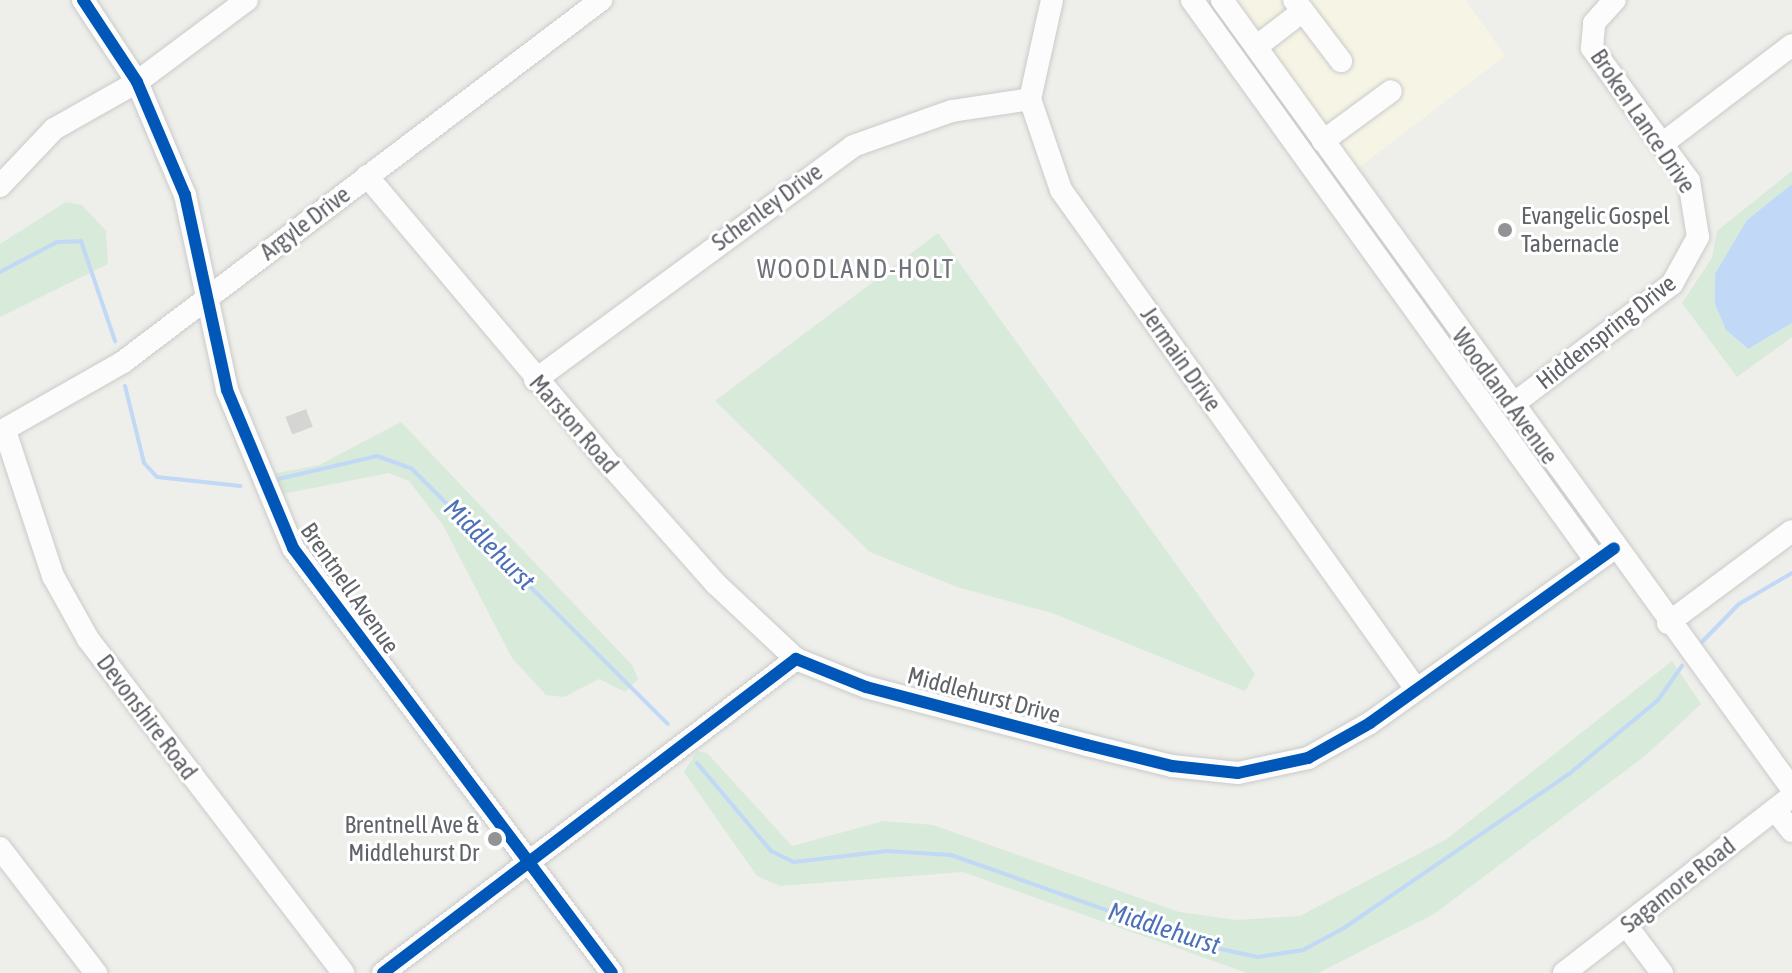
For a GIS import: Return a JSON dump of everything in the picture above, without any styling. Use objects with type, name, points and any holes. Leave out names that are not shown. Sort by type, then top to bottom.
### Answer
[{"type":"street","name":"Brentnell Avenue","points":[[83,0],[137,82],[185,195],[207,297],[248,454],[293,548],[612,973]]},
{"type":"street","points":[[0,186],[54,129],[137,82],[247,0]]},
{"type":"street","name":"Argyle Drive","points":[[2,432],[66,401],[601,0]]},
{"type":"street","points":[[1030,99],[1052,0]]},
{"type":"street","points":[[1192,0],[1605,555]]},
{"type":"street","name":"Woodland Avenue","points":[[1222,0],[1512,405],[1605,555],[1668,623],[1792,789]]},
{"type":"street","name":"Broken Lance Drive","points":[[1615,0],[1590,36],[1604,69],[1662,144],[1694,193],[1699,223],[1693,254]]},
{"type":"street","points":[[1256,47],[1298,6],[1341,61]]},
{"type":"street","points":[[1662,144],[1792,45]]},
{"type":"street","points":[[1323,141],[1391,91]]},
{"type":"street","name":"Schenley Drive","points":[[535,380],[853,146],[952,111],[1030,99]]},
{"type":"street","name":"Jermain Drive","points":[[1030,99],[1061,190],[1416,689]]},
{"type":"street","name":"Marston Road","points":[[367,176],[535,380],[716,584],[796,659]]},
{"type":"street","name":"Hiddenspring Drive","points":[[1512,405],[1672,284],[1693,254]]},
{"type":"street","name":"Devonshire Road","points":[[2,432],[53,576],[88,639],[343,973]]},
{"type":"street","points":[[1668,623],[1792,531]]},
{"type":"street","name":"Middlehurst Drive","points":[[796,659],[866,687],[1087,745],[1172,766],[1238,773],[1308,758],[1416,689],[1605,555]]},
{"type":"street","points":[[383,973],[796,659]]},
{"type":"street","points":[[1783,803],[1792,831]]},
{"type":"street","name":"Sagamore Road","points":[[1564,973],[1783,803]]},
{"type":"street","points":[[0,848],[96,973]]},
{"type":"street","points":[[1626,925],[1662,973]]},
{"type":"shaded area","points":[[1223,0],[1466,0],[1505,56],[1349,175]]},
{"type":"shaded area","points":[[1792,171],[1792,184],[1747,220],[1715,304],[1726,330],[1747,349],[1792,323],[1792,337],[1737,377],[1682,303],[1712,258],[1717,231]]},
{"type":"shaded area","points":[[66,202],[82,205],[106,231],[108,264],[0,317],[0,244]]},
{"type":"shaded area","points":[[938,233],[1255,674],[1245,691],[1052,613],[957,587],[870,552],[715,401]]},
{"type":"shaded area","points":[[401,422],[632,665],[638,679],[625,692],[599,679],[564,697],[546,695],[512,658],[443,525],[409,481],[389,473],[277,495],[267,475],[319,465]]},
{"type":"shaded area","points":[[1672,661],[1701,704],[1645,756],[1434,914],[1318,973],[1247,973],[963,872],[780,886],[757,876],[684,772],[697,751],[707,753],[792,846],[884,821],[933,825],[1179,912],[1237,920],[1300,916],[1447,839]]},
{"type":"water","points":[[1792,184],[1792,323],[1748,349],[1726,330],[1715,304],[1715,274],[1747,220]]},
{"type":"building","points":[[306,409],[313,427],[292,435],[285,417]]},
{"type":"waterway","name":"Middlehurst","points":[[0,272],[57,242],[81,241],[115,341]]},
{"type":"waterway","name":"Middlehurst","points":[[125,386],[144,463],[157,477],[241,486]]},
{"type":"waterway","name":"Middlehurst","points":[[274,480],[377,456],[412,469],[668,724]]},
{"type":"waterway","name":"Middlehurst","points":[[1702,642],[1739,604],[1792,573]]},
{"type":"waterway","name":"Middlehurst","points":[[697,763],[771,851],[794,862],[887,851],[951,855],[1211,947],[1258,957],[1303,950],[1344,928],[1569,774],[1658,700],[1682,666]]},
{"type":"cycle path","points":[[83,0],[137,82],[185,195],[227,390],[293,548],[612,973]]},
{"type":"cycle path","points":[[383,973],[796,659],[866,687],[1087,745],[1172,766],[1238,773],[1308,758],[1370,723],[1614,548]]},
{"type":"place","name":"Evangelic Gospel Tabernacle","points":[[1505,230]]},
{"type":"place","name":"Brentnell Ave & Middlehurst Dr","points":[[495,839]]},
{"type":"district","name":"WOODLAND-HOLT","points":[[856,270]]}]
